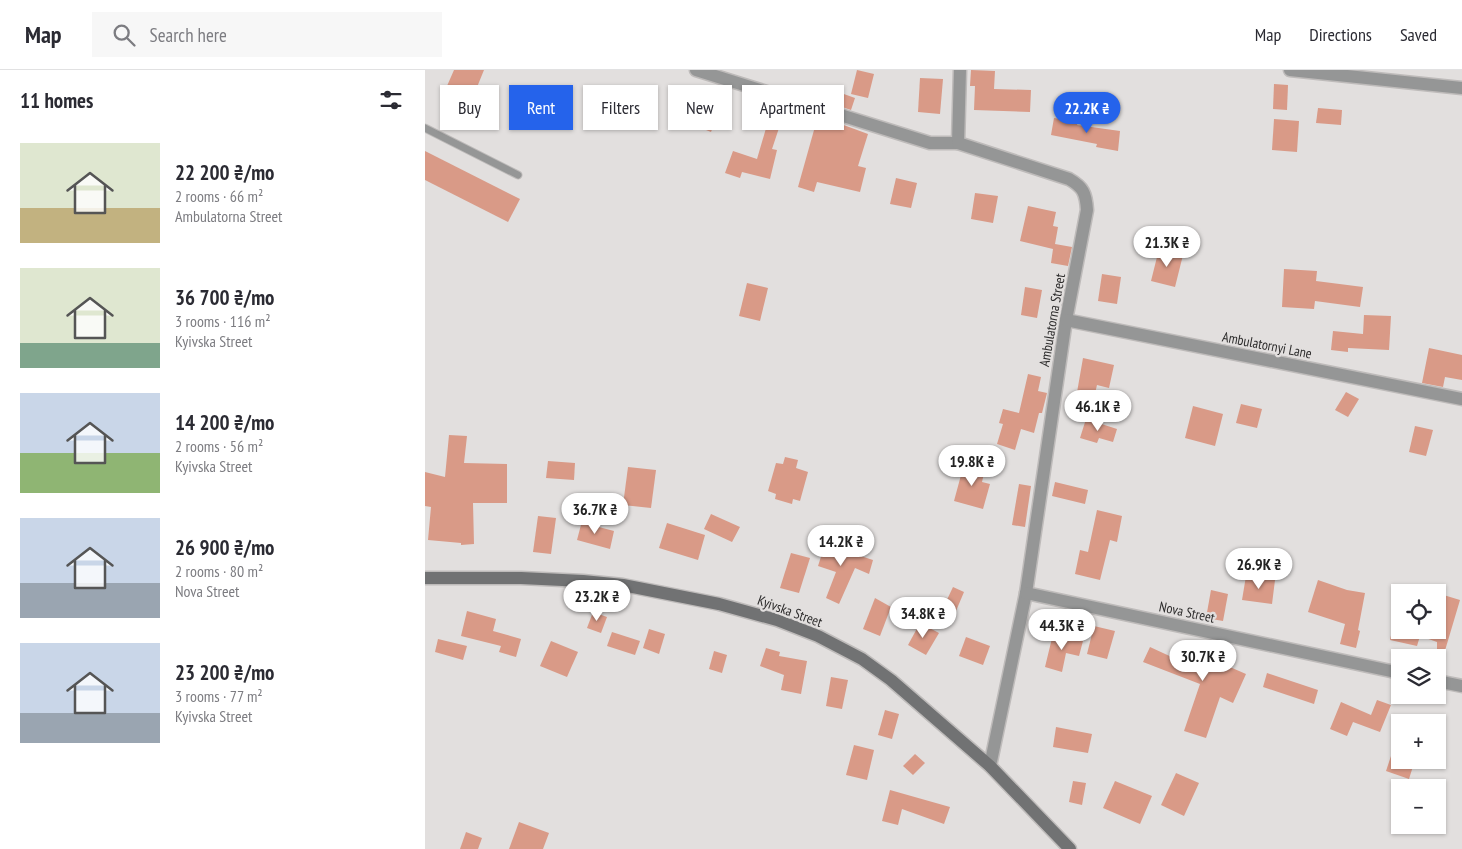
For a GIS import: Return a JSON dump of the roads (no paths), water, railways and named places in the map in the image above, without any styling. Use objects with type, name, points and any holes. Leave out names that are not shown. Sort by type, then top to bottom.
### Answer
[{"type":"street","name":"Ambulatorna Street","points":[[696,70],[930,143],[958,143],[1069,179],[1080,186],[1086,198],[1087,210],[1066,320],[1025,593],[990,766]]},
{"type":"street","points":[[958,143],[960,70]]},
{"type":"street","points":[[1290,70],[1462,88]]},
{"type":"street","name":"Ambulatornyi Lane","points":[[1066,320],[1462,399]]},
{"type":"street","name":"Kyivska Street","points":[[425,578],[583,580],[623,585],[719,604],[777,620],[818,636],[861,659],[891,680],[990,766],[1070,849]]},
{"type":"street","name":"Nova Street","points":[[1025,593],[1391,671]]},
{"type":"street","points":[[1446,682],[1462,686]]},
{"type":"lane","points":[[425,128],[518,175]]}]
